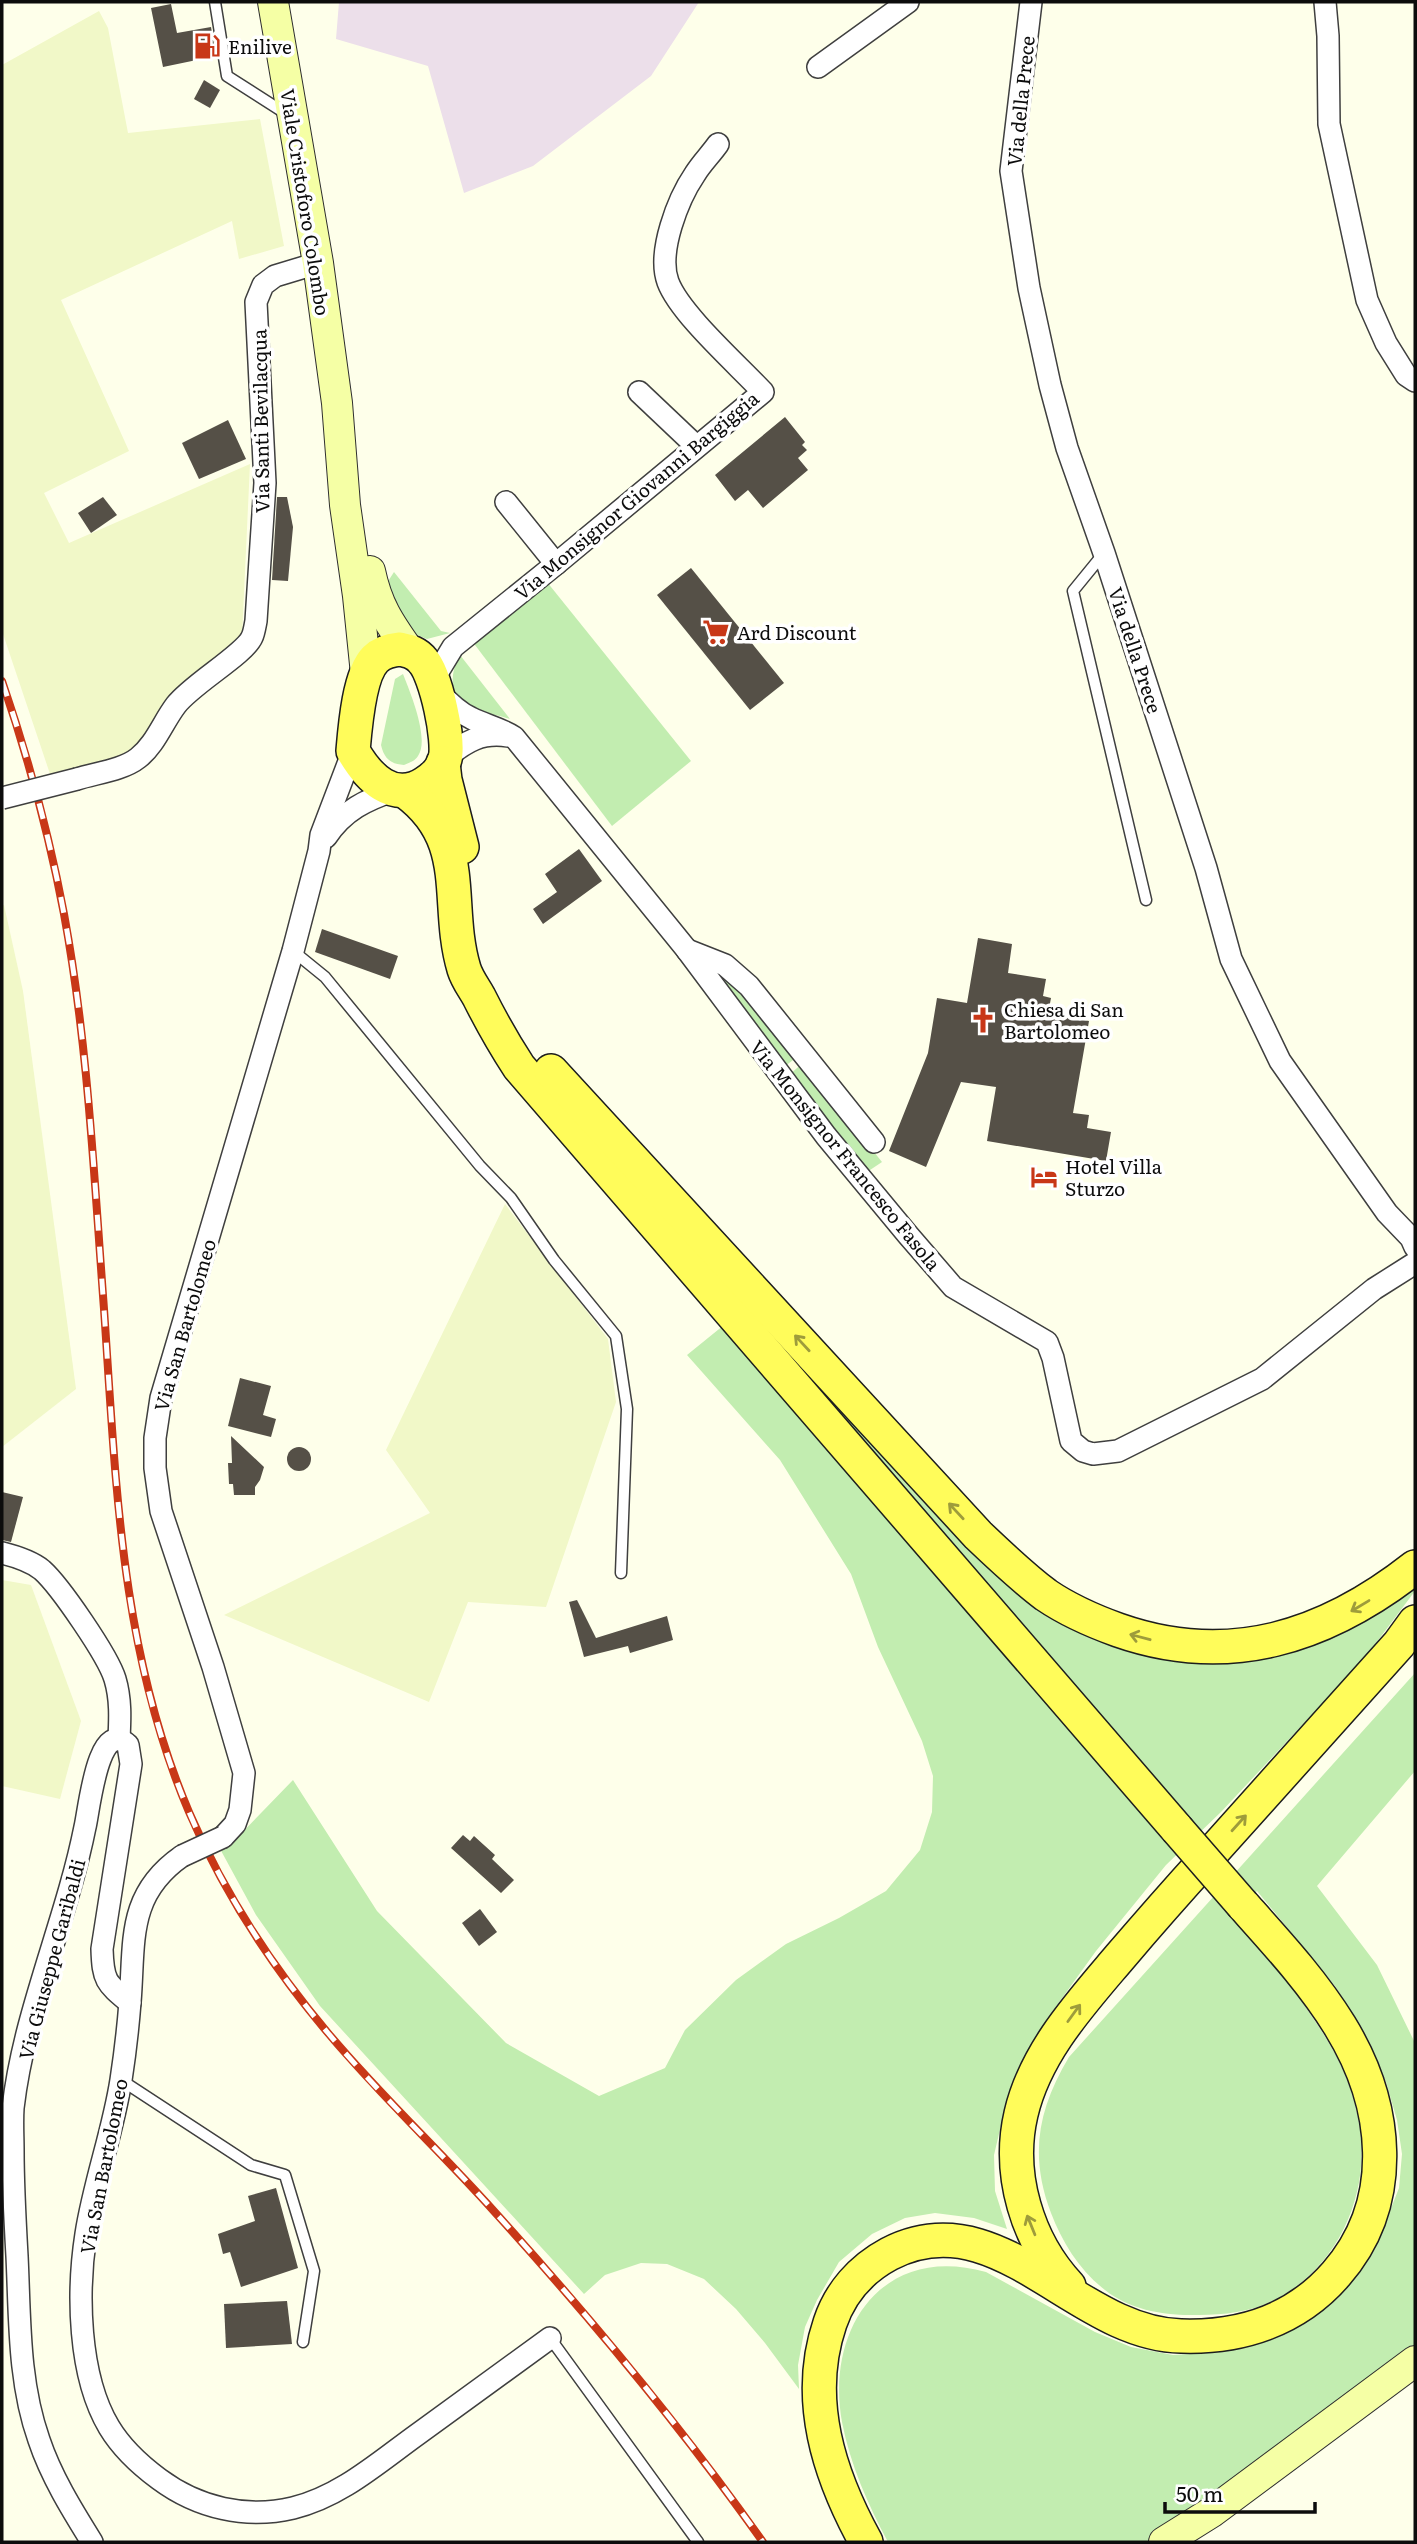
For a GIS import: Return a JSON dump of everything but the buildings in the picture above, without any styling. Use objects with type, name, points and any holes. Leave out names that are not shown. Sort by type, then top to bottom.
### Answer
[{"type":"main road","name":"Viale Cristoforo Colombo","points":[[273,2],[318,263],[337,402]]},
{"type":"main road","points":[[337,402],[378,603],[385,617],[424,669],[443,723],[445,780],[461,845],[468,934],[479,998]]},
{"type":"main road","points":[[337,402],[345,505],[366,674],[353,751],[369,775],[401,791],[429,811],[444,837],[452,867],[460,953],[465,972],[496,1030],[519,1067],[1293,1962],[1340,2026],[1365,2079],[1377,2123],[1381,2153],[1379,2185],[1371,2218],[1345,2264],[1322,2290],[1302,2306],[1256,2328],[1208,2336],[1177,2336],[1126,2326],[1103,2315],[1015,2261],[990,2249],[966,2242],[921,2242],[897,2250],[876,2262],[858,2277],[843,2295],[824,2340],[819,2368],[818,2398],[832,2470],[847,2507],[866,2542]]},
{"type":"main road","points":[[366,674],[375,659],[391,650],[424,669]]},
{"type":"main road","points":[[401,791],[428,781],[445,761]]},
{"type":"main road","points":[[468,934],[493,990],[526,1044],[978,1535],[1047,1596],[1088,1619],[1138,1637],[1172,1644],[1216,1647],[1247,1645],[1305,1631],[1342,1616],[1384,1592],[1415,1567]]},
{"type":"main road","points":[[1103,2315],[1061,2277],[1034,2232],[1023,2203],[1017,2170],[1018,2142],[1021,2114],[1030,2088],[1048,2051],[1085,1998],[1164,1905],[1399,1644],[1415,1622]]},
{"type":"main road","points":[[1164,2542],[1212,2512],[1415,2361]]},
{"type":"street","points":[[818,67],[908,2]]},
{"type":"street","name":"Via della Prece","points":[[1031,2],[1012,171],[1029,288],[1050,386],[1067,448],[1104,553],[1206,868],[1231,959],[1280,1061],[1387,1213],[1411,1238],[1415,1247]]},
{"type":"street","points":[[1325,2],[1329,124],[1367,300],[1386,343],[1406,374],[1415,381]]},
{"type":"street","name":"Via Monsignor Giovanni Bargiggia","points":[[475,628],[763,392],[679,304],[665,272],[666,248],[673,219],[695,174],[718,144]]},
{"type":"street","name":"Via Santi Bevilacqua","points":[[2,798],[77,779],[138,759],[177,703],[200,680],[245,647],[252,638],[256,621],[265,484],[256,302],[263,285],[275,276],[318,263]]},
{"type":"street","points":[[639,392],[696,446]]},
{"type":"street","points":[[506,502],[556,564]]},
{"type":"street","points":[[424,669],[475,628]]},
{"type":"street","points":[[424,669],[450,641],[475,628]]},
{"type":"street","points":[[424,669],[458,711],[514,737]]},
{"type":"street","points":[[445,761],[469,740],[495,734],[514,737]]},
{"type":"street","name":"Via Monsignor Francesco Fasola","points":[[514,737],[687,950],[826,1136],[908,1235],[953,1286],[1047,1342],[1071,1441],[1083,1451],[1093,1454],[1118,1451],[1262,1379],[1374,1289],[1415,1263]]},
{"type":"street","name":"Via San Bartolomeo","points":[[353,751],[321,835],[293,951],[162,1398],[155,1438],[155,1468],[161,1511],[213,1667],[244,1773],[240,1810],[235,1824],[223,1837],[170,1864],[151,1885],[138,1912],[134,1926],[130,2003],[121,2080],[86,2234],[82,2322],[96,2401],[109,2428],[131,2454],[166,2484],[192,2500],[243,2512],[294,2508],[349,2484],[550,2338]]},
{"type":"street","points":[[319,851],[325,838],[342,816],[368,799],[401,791]]},
{"type":"street","points":[[687,950],[725,965],[749,986],[874,1142]]},
{"type":"street","points":[[2,1553],[41,1569],[72,1608],[107,1660],[115,1679],[120,1709],[119,1739]]},
{"type":"street","name":"Via Giuseppe Garibaldi","points":[[92,2542],[65,2499],[38,2439],[23,2373],[13,2195],[13,2109],[40,1990],[79,1856],[98,1763],[105,1745],[114,1739],[128,1745],[131,1764],[102,1949],[103,1970],[108,1985],[130,2003]]},
{"type":"lane","points":[[215,2],[227,76],[293,118]]},
{"type":"lane","points":[[1104,553],[1073,591],[1146,900]]},
{"type":"lane","points":[[293,951],[325,978],[480,1167],[511,1198],[554,1260],[616,1336],[627,1409],[621,1573]]},
{"type":"lane","points":[[121,2080],[251,2165],[285,2175],[314,2271],[303,2342]]},
{"type":"lane","points":[[550,2338],[698,2542]]},
{"type":"shaded area","points":[[339,2],[699,2],[651,76],[533,166],[464,193],[428,66],[336,39]]},
{"type":"green space","points":[[99,11],[108,28],[128,133],[260,119],[284,246],[239,259],[232,221],[61,300],[129,451],[44,493],[69,543],[250,464],[242,636],[128,753],[89,767],[50,774],[2,631],[2,65]]},
{"type":"green space","points":[[394,572],[441,631],[450,633],[427,639],[407,631],[385,586]]},
{"type":"green space","points":[[547,582],[691,761],[612,826],[472,641]]},
{"type":"green space","points":[[460,655],[510,719],[476,711],[460,702],[453,688],[453,680]]},
{"type":"green space","points":[[403,674],[418,715],[422,739],[418,756],[404,765],[388,760],[381,745],[395,679]]},
{"type":"green space","points":[[4,905],[23,991],[76,1389],[2,1447],[2,906]]},
{"type":"green space","points":[[727,977],[747,992],[797,1057],[784,1067],[722,981]]},
{"type":"green space","points":[[803,1063],[882,1162],[867,1172],[790,1074]]},
{"type":"green space","points":[[505,1204],[608,1339],[616,1402],[546,1607],[468,1602],[429,1702],[224,1615],[430,1513],[386,1450]]},
{"type":"green space","points":[[751,1312],[979,1551],[1166,1656],[1412,1588],[1415,1591],[1364,1659],[1221,1812],[1166,1865],[1096,1951],[1047,2019],[1020,2065],[1006,2104],[994,2155],[995,2191],[1007,2229],[974,2218],[935,2213],[905,2218],[872,2234],[839,2262],[817,2300],[805,2327],[798,2365],[799,2389],[736,2309],[704,2279],[667,2264],[641,2263],[605,2275],[584,2294],[320,2006],[256,1915],[219,1847],[234,1841],[293,1780],[377,1911],[506,2043],[599,2096],[665,2068],[685,2030],[736,1980],[786,1944],[886,1891],[920,1850],[932,1812],[933,1776],[922,1741],[878,1647],[851,1574],[780,1460],[687,1355],[724,1325],[1163,1840],[1177,1829]]},
{"type":"green space","points":[[2,1580],[31,1585],[81,1721],[60,1799],[2,1786]]},
{"type":"green space","points":[[1415,1673],[1415,1771],[1317,1886],[1377,1965],[1415,2043],[1415,2352],[1189,2516],[1146,2542],[888,2542],[855,2469],[842,2422],[839,2387],[843,2354],[853,2325],[869,2300],[891,2282],[918,2270],[950,2266],[986,2272],[1095,2332],[1131,2347],[1173,2355],[1207,2353],[1244,2348],[1273,2338],[1350,2281],[1375,2249],[1399,2188],[1402,2154],[1397,2120],[1386,2082],[1364,2033],[1335,1986],[1257,1891],[1243,1905],[1338,2060],[1353,2097],[1362,2146],[1360,2175],[1344,2229],[1311,2274],[1289,2292],[1263,2305],[1237,2312],[1168,2314],[1146,2310],[1114,2297],[1088,2274],[1073,2255],[1051,2213],[1040,2171],[1040,2133],[1050,2095],[1069,2057]]},
{"type":"railway","points":[[2,681],[45,825],[64,914],[79,1012],[89,1111],[125,1565],[148,1689],[166,1751],[189,1812],[233,1900],[308,2008],[368,2078],[492,2209],[564,2290],[666,2413],[763,2542]]},
{"type":"place","name":"Enilive","points":[[207,46]]},
{"type":"place","name":"Ard Discount","points":[[716,632]]},
{"type":"place","name":"Chiesa di San Bartolomeo","points":[[983,1020]]},
{"type":"place","name":"Hotel Villa Sturzo","points":[[1044,1177]]}]
